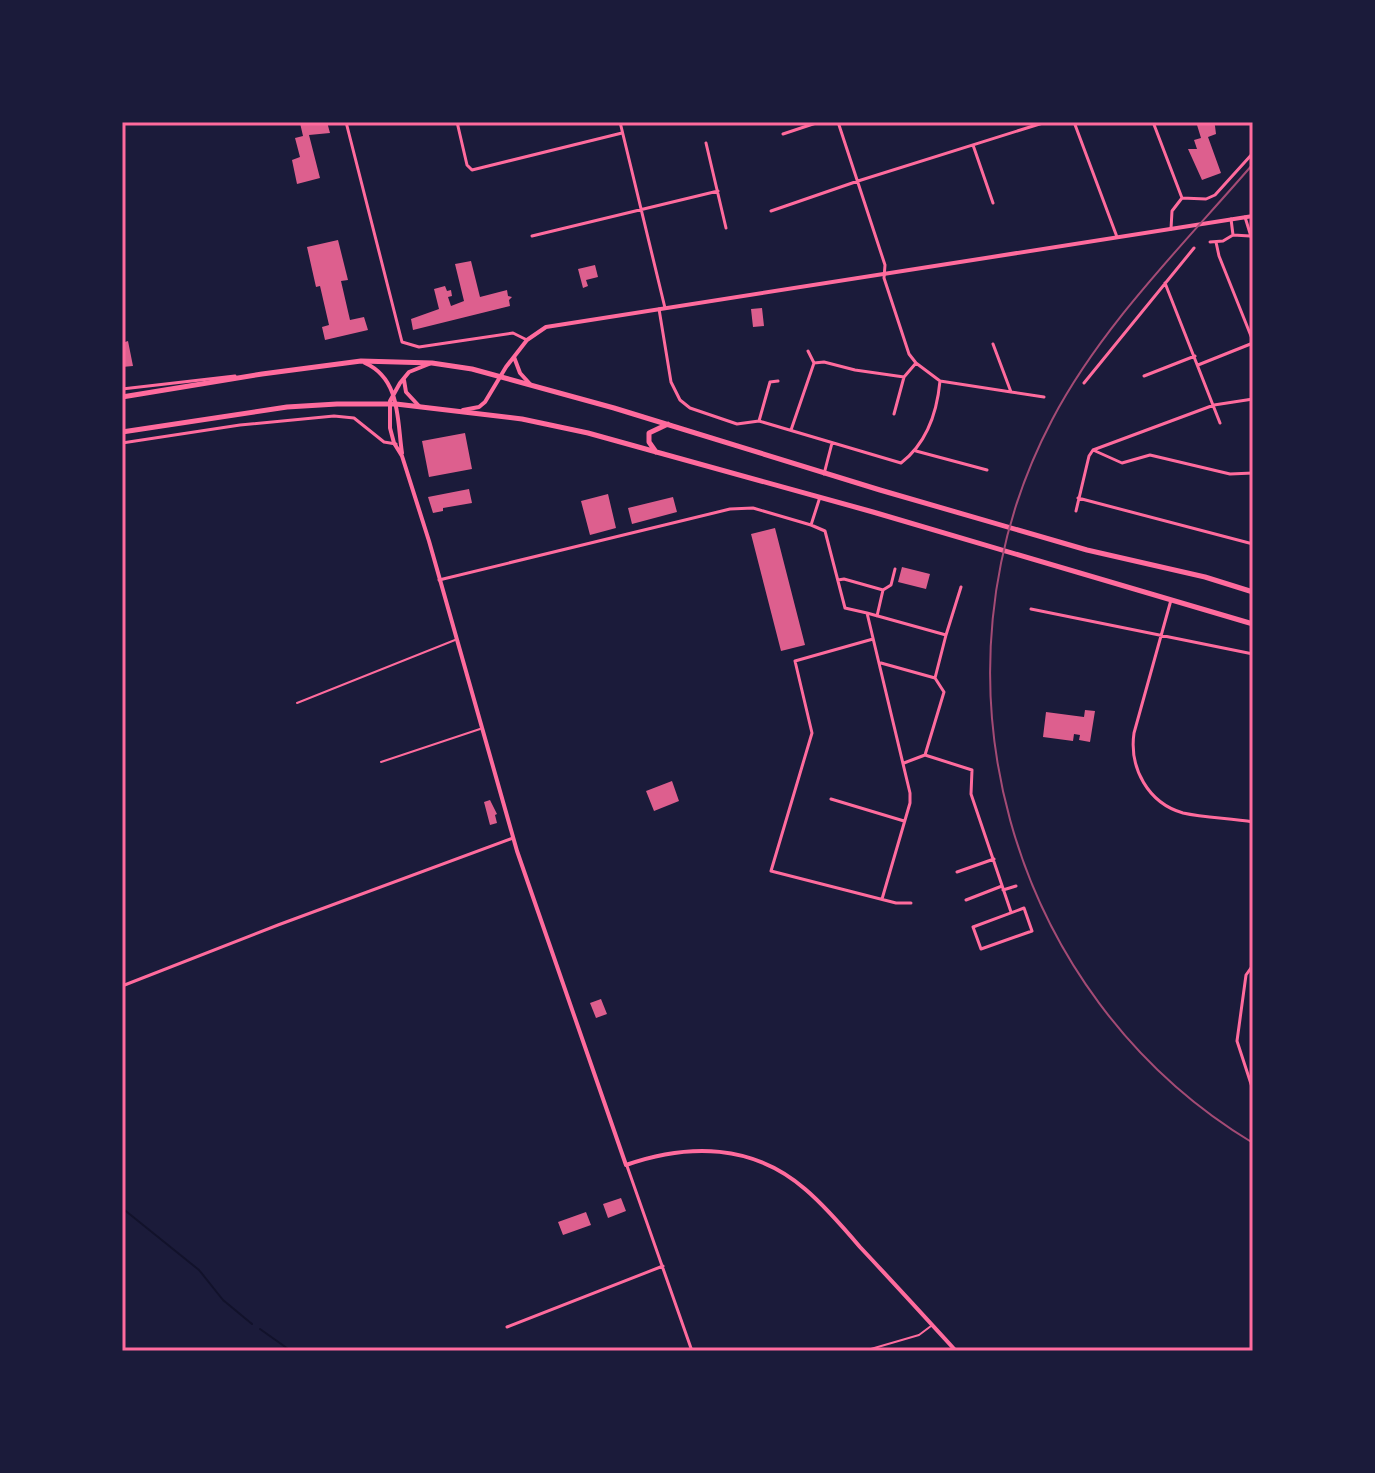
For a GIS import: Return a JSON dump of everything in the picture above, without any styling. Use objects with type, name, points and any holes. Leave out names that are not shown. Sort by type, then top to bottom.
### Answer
[{"type":"main road","points":[[122,397],[361,361],[432,363],[530,384],[1087,550],[1252,590]]},
{"type":"main road","points":[[122,432],[287,407],[393,404],[463,410],[542,423],[820,497],[1253,624]]},
{"type":"main road","points":[[657,453],[649,442],[649,433],[669,424]]},
{"type":"street","points":[[346,122],[402,342],[419,347],[513,333],[527,340]]},
{"type":"street","points":[[457,122],[467,165],[472,170],[622,133]]},
{"type":"street","points":[[620,122],[662,309],[671,382],[680,400],[690,408],[737,424],[759,421],[901,463],[916,451],[936,409],[940,381]]},
{"type":"street","points":[[783,134],[819,122]]},
{"type":"street","points":[[838,122],[885,265],[883,274],[908,350],[916,363],[940,381],[1044,397]]},
{"type":"street","points":[[771,211],[1046,122]]},
{"type":"street","points":[[1074,122],[1117,237]]},
{"type":"street","points":[[1153,122],[1182,198]]},
{"type":"street","points":[[706,143],[726,228]]},
{"type":"street","points":[[973,145],[993,203]]},
{"type":"street","points":[[1182,198],[1206,199],[1215,195],[1253,153]]},
{"type":"street","points":[[532,236],[718,191]]},
{"type":"street","points":[[1171,229],[1172,211],[1182,198]]},
{"type":"street","points":[[463,410],[479,407],[485,402],[527,340],[546,327],[1253,216]]},
{"type":"street","points":[[1245,217],[1253,243]]},
{"type":"street","points":[[1231,219],[1233,235]]},
{"type":"street","points":[[1210,242],[1233,235],[1250,236]]},
{"type":"street","points":[[1198,365],[1253,342],[1216,242]]},
{"type":"street","points":[[1084,383],[1194,248]]},
{"type":"street","points":[[1165,283],[1220,423]]},
{"type":"street","points":[[993,344],[1011,392]]},
{"type":"street","points":[[791,431],[814,363],[808,351]]},
{"type":"street","points":[[1144,376],[1195,356]]},
{"type":"street","points":[[514,357],[517,369],[530,384]]},
{"type":"street","points":[[361,361],[376,370],[393,395]]},
{"type":"street","points":[[814,363],[824,362],[904,377]]},
{"type":"street","points":[[398,444],[393,395],[414,369],[432,363]]},
{"type":"street","points":[[894,414],[904,377],[916,363]]},
{"type":"street","points":[[122,389],[262,374]]},
{"type":"street","points":[[404,378],[406,392],[419,406]]},
{"type":"street","points":[[759,421],[770,382],[778,381]]},
{"type":"street","points":[[1093,450],[1214,405],[1253,399]]},
{"type":"street","points":[[393,404],[390,428],[402,456],[513,838],[692,1351]]},
{"type":"street","points":[[122,443],[240,425],[346,416],[357,420],[384,442],[398,444]]},
{"type":"street","points":[[824,474],[832,443]]},
{"type":"street","points":[[1093,450],[1122,463],[1150,455],[1230,474],[1253,473]]},
{"type":"street","points":[[1076,511],[1093,450]]},
{"type":"street","points":[[916,451],[987,470]]},
{"type":"street","points":[[811,525],[820,497]]},
{"type":"street","points":[[1078,498],[1253,544]]},
{"type":"street","points":[[439,580],[730,509],[753,508],[825,531],[845,608],[946,635]]},
{"type":"street","points":[[877,616],[883,590],[891,585],[895,569]]},
{"type":"street","points":[[838,580],[883,590]]},
{"type":"street","points":[[935,678],[961,587]]},
{"type":"street","points":[[1171,600],[1134,733],[1133,755],[1138,775],[1156,796],[1180,812],[1253,822]]},
{"type":"street","points":[[1031,609],[1253,654]]},
{"type":"street","points":[[867,613],[910,793],[882,899]]},
{"type":"street","points":[[873,639],[795,661],[812,733],[771,871],[882,899],[911,903]]},
{"type":"street","points":[[879,663],[935,678],[944,692],[925,755]]},
{"type":"street","points":[[903,763],[925,755],[972,770],[971,794],[1011,912]]},
{"type":"street","points":[[831,799],[904,821]]},
{"type":"street","points":[[122,986],[513,838]]},
{"type":"street","points":[[957,872],[994,859]]},
{"type":"street","points":[[966,900],[1016,886]]},
{"type":"street","points":[[1024,908],[1032,931],[981,949],[973,927],[1011,912],[1024,908]]},
{"type":"street","points":[[1253,965],[1246,975],[1237,1041],[1253,1090]]},
{"type":"street","points":[[626,1165],[667,1153],[696,1149],[737,1153],[767,1163],[800,1184],[821,1204],[956,1351]]},
{"type":"street","points":[[507,1327],[663,1266]]},
{"type":"lane","points":[[297,703],[456,639]]},
{"type":"lane","points":[[381,762],[481,728]]},
{"type":"lane","points":[[864,1351],[919,1335],[932,1326]]},
{"type":"building","points":[[327,122],[330,133],[309,135],[320,178],[297,184],[292,160],[300,157],[295,138],[303,136],[300,123]]},
{"type":"building","points":[[1214,122],[1216,134],[1208,137],[1221,173],[1202,180],[1188,149],[1197,149],[1194,140],[1201,138],[1197,125]]},
{"type":"building","points":[[338,240],[348,280],[341,281],[350,320],[364,317],[368,330],[325,340],[322,327],[329,325],[307,247]]},
{"type":"building","points":[[471,261],[480,297],[507,290],[508,296],[512,297],[510,306],[413,330],[411,319],[439,309],[434,289],[445,286],[447,291],[451,290],[452,296],[448,297],[451,306],[464,301],[455,264]]},
{"type":"building","points":[[595,265],[598,277],[586,280],[588,286],[583,288],[578,269]]},
{"type":"building","points":[[762,308],[764,326],[753,327],[751,309]]},
{"type":"building","points":[[128,341],[133,366],[122,367],[122,343]]},
{"type":"building","points":[[465,433],[472,469],[429,477],[422,441]]},
{"type":"building","points":[[469,489],[472,503],[433,513],[428,497]]},
{"type":"building","points":[[608,494],[616,528],[590,535],[581,501]]},
{"type":"building","points":[[673,497],[677,512],[632,524],[628,508]]},
{"type":"building","points":[[775,528],[805,645],[781,651],[751,534]]},
{"type":"building","points":[[902,567],[930,574],[926,589],[898,582]]},
{"type":"building","points":[[1085,710],[1095,711],[1090,742],[1079,740],[1080,735],[1074,734],[1073,741],[1043,737],[1046,712],[1084,717]]},
{"type":"building","points":[[672,781],[679,801],[654,811],[646,791]]},
{"type":"building","points":[[490,800],[497,814],[497,823],[490,825],[484,802]]},
{"type":"building","points":[[601,999],[607,1014],[596,1018],[590,1003]]},
{"type":"building","points":[[621,1198],[626,1211],[608,1218],[603,1204]]},
{"type":"building","points":[[586,1212],[591,1225],[563,1235],[558,1222]]},
{"type":"waterway","points":[[122,1208],[199,1270],[223,1300],[252,1324]]},
{"type":"waterway","points":[[260,1329],[291,1351]]},
{"type":"railway","points":[[1253,164],[1119,319],[1072,385],[1052,420],[1012,518],[993,619],[992,721],[1010,821],[1046,916],[1099,1003],[1168,1080],[1253,1143]]}]
